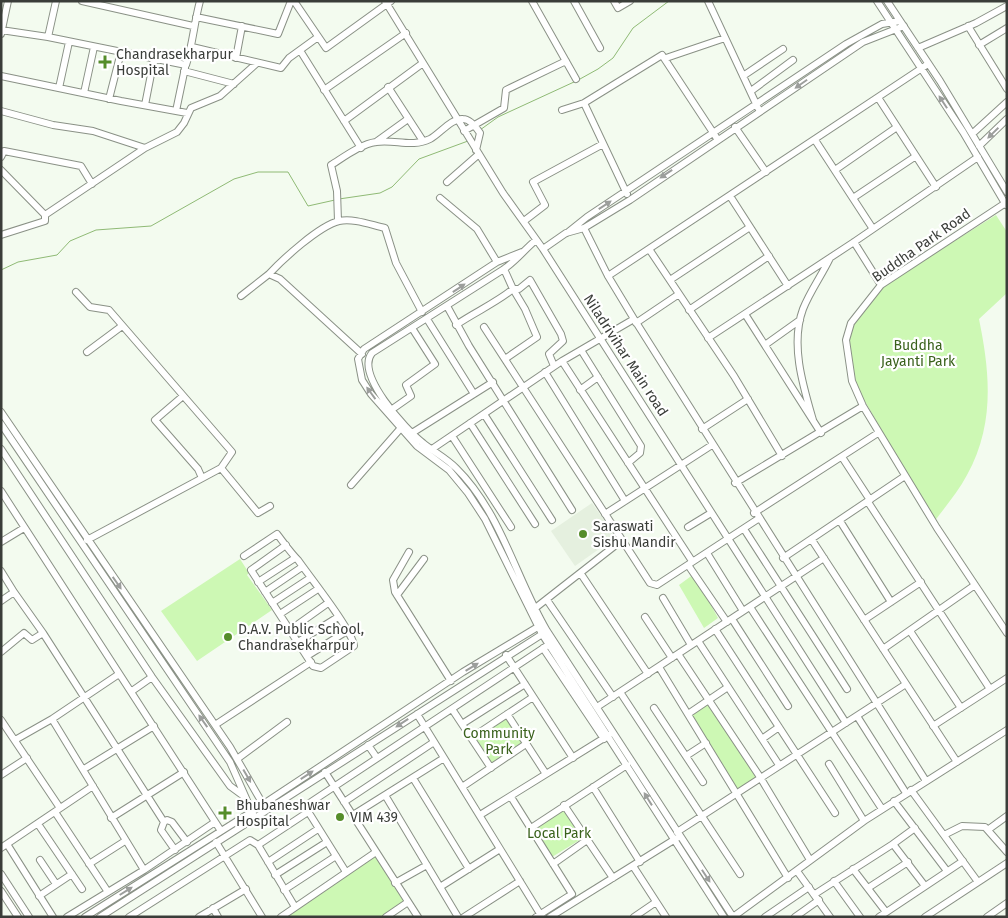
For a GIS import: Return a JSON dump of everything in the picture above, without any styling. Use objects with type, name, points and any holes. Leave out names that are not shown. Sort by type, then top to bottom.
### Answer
[{"type":"street","points":[[8,1],[2,32],[48,37],[154,59],[234,84]]},
{"type":"street","points":[[48,37],[56,1]]},
{"type":"street","points":[[82,1],[193,26]]},
{"type":"street","points":[[176,111],[185,68],[192,47],[193,26],[200,1]]},
{"type":"street","points":[[196,17],[278,34],[292,1]]},
{"type":"street","points":[[292,1],[326,48],[386,2]]},
{"type":"street","points":[[532,1],[576,79]]},
{"type":"street","points":[[574,1],[600,48]]},
{"type":"street","points":[[614,1],[618,8],[630,1]]},
{"type":"street","points":[[708,1],[758,108]]},
{"type":"street","points":[[877,1],[964,129],[972,134],[1007,192]]},
{"type":"street","points":[[887,1],[928,64],[978,158],[1006,204]]},
{"type":"street","name":"Niladrivihar Main road","points":[[386,2],[465,132],[543,249],[846,723]]},
{"type":"street","points":[[918,48],[1007,6]]},
{"type":"street","points":[[566,234],[584,228],[630,200],[716,136],[735,127],[846,44],[882,24],[902,23]]},
{"type":"street","points":[[543,249],[580,222],[758,108],[863,42],[896,29],[902,23]]},
{"type":"street","points":[[236,58],[242,26]]},
{"type":"street","points":[[968,26],[1007,89]]},
{"type":"street","points":[[979,45],[1007,28]]},
{"type":"street","points":[[324,90],[406,33]]},
{"type":"street","points":[[192,47],[257,64],[281,68],[289,58],[301,52],[318,37]]},
{"type":"street","points":[[666,58],[725,38]]},
{"type":"street","points":[[59,88],[69,42]]},
{"type":"street","points":[[84,93],[94,47]]},
{"type":"street","points":[[743,76],[782,49]]},
{"type":"street","points":[[109,99],[121,52]]},
{"type":"street","points":[[301,52],[361,148]]},
{"type":"street","points":[[562,110],[584,103],[658,55],[666,58],[716,136]]},
{"type":"street","points":[[145,105],[154,59]]},
{"type":"street","points":[[751,91],[793,60]]},
{"type":"street","points":[[465,132],[504,108],[506,90],[566,61]]},
{"type":"street","points":[[344,121],[423,63]]},
{"type":"street","points":[[45,215],[145,148],[177,132],[184,123],[187,113],[194,106],[220,96],[257,64]]},
{"type":"street","points":[[608,276],[879,99],[928,64]]},
{"type":"street","points":[[1,76],[187,113]]},
{"type":"street","points":[[388,87],[423,141]]},
{"type":"street","points":[[879,99],[936,187]]},
{"type":"street","points":[[972,134],[1007,102]]},
{"type":"street","points":[[584,103],[630,200]]},
{"type":"street","points":[[1,111],[54,125],[93,131],[145,148]]},
{"type":"street","points":[[376,142],[406,144],[431,139],[457,119],[464,118],[480,133],[476,149],[447,182]]},
{"type":"street","points":[[338,221],[331,165],[376,142],[408,119]]},
{"type":"street","points":[[979,146],[1007,119]]},
{"type":"street","points":[[735,127],[766,172]]},
{"type":"street","points":[[835,170],[897,127]]},
{"type":"street","points":[[815,140],[873,229]]},
{"type":"street","points":[[524,221],[545,205],[533,182],[603,144]]},
{"type":"street","points":[[1,157],[4,152],[81,166],[92,184]]},
{"type":"street","points":[[853,198],[916,156]]},
{"type":"street","points":[[708,338],[978,158]]},
{"type":"street","points":[[1,170],[45,215],[45,221],[1,235]]},
{"type":"street","points":[[730,196],[788,286]]},
{"type":"street","points":[[440,198],[477,229],[497,262]]},
{"type":"street","name":"Buddha Park Road","points":[[1006,204],[881,285],[850,323],[847,333],[848,363],[852,381],[863,406],[905,476],[1007,633]]},
{"type":"street","points":[[241,296],[269,274],[308,238],[338,221],[356,221],[385,228],[396,263],[422,312]]},
{"type":"street","points":[[670,280],[750,227]]},
{"type":"street","points":[[584,228],[608,276],[735,483],[926,781]]},
{"type":"street","points":[[536,240],[522,252],[497,262],[361,353],[358,364],[362,380],[400,429],[416,446],[449,470],[468,493],[485,519],[544,633],[597,706],[604,722],[606,737]]},
{"type":"street","points":[[854,242],[881,285]]},
{"type":"street","points":[[649,249],[748,399],[782,456]]},
{"type":"street","points":[[367,358],[519,259],[522,252]]},
{"type":"street","points":[[689,310],[769,256]]},
{"type":"street","points":[[813,420],[800,372],[800,320],[830,257]]},
{"type":"street","points":[[504,269],[513,289],[525,308],[537,337],[505,359]]},
{"type":"street","points":[[269,274],[280,279],[367,358],[370,375],[391,410],[412,434],[456,468],[481,501],[498,529],[540,626]]},
{"type":"street","points":[[456,325],[477,310],[502,298],[513,289],[519,289],[530,280],[536,287],[563,341],[549,354],[554,366]]},
{"type":"street","points":[[76,292],[90,306],[109,310],[232,452],[221,468],[87,540]]},
{"type":"street","points":[[432,449],[554,366],[679,294]]},
{"type":"street","points":[[447,306],[456,325],[572,510]]},
{"type":"street","points":[[745,314],[821,433]]},
{"type":"street","points":[[427,319],[474,394]]},
{"type":"street","points":[[765,345],[800,320]]},
{"type":"street","points":[[87,352],[122,326]]},
{"type":"street","points":[[484,327],[621,541],[650,583],[654,585],[728,539],[744,528],[756,516],[878,433]]},
{"type":"street","points":[[391,410],[411,396],[406,385],[436,364],[412,328]]},
{"type":"street","points":[[581,350],[641,446],[640,453],[628,463]]},
{"type":"street","points":[[562,361],[645,488],[690,563],[788,706]]},
{"type":"street","points":[[545,372],[625,501]]},
{"type":"street","points":[[580,390],[598,377]]},
{"type":"street","points":[[412,434],[493,382]]},
{"type":"street","points":[[183,396],[156,420],[198,468],[202,478]]},
{"type":"street","points":[[702,429],[748,399]]},
{"type":"street","points":[[735,483],[863,406]]},
{"type":"street","points":[[1,412],[215,725],[237,758],[265,807]]},
{"type":"street","points":[[484,414],[552,520]]},
{"type":"street","points":[[470,423],[535,524]]},
{"type":"street","points":[[1,424],[230,762],[255,818]]},
{"type":"street","points":[[351,485],[400,429]]},
{"type":"street","points":[[452,436],[511,527]]},
{"type":"street","points":[[604,514],[712,445]]},
{"type":"street","points":[[1,449],[152,677],[230,786],[245,797]]},
{"type":"street","points":[[842,457],[990,689]]},
{"type":"street","points":[[221,468],[258,513],[270,506]]},
{"type":"street","points":[[783,558],[905,476]]},
{"type":"street","points":[[1,490],[221,831]]},
{"type":"street","points":[[688,527],[711,512]]},
{"type":"street","points":[[840,521],[891,602]]},
{"type":"street","points":[[1,542],[24,528]]},
{"type":"street","points":[[744,528],[847,689]]},
{"type":"street","points":[[244,556],[277,534],[302,567],[328,603],[354,643],[351,649],[321,668],[313,666],[252,573],[252,568],[286,546]]},
{"type":"street","points":[[812,540],[957,762]]},
{"type":"street","points":[[534,609],[621,541]]},
{"type":"street","points":[[409,552],[393,580],[397,596],[451,680]]},
{"type":"street","points":[[707,553],[743,611]]},
{"type":"street","points":[[258,582],[295,558]]},
{"type":"street","points":[[597,706],[824,558]]},
{"type":"street","points":[[397,596],[424,559]]},
{"type":"street","points":[[265,592],[302,567]]},
{"type":"street","points":[[1,571],[84,696],[164,822]]},
{"type":"street","points":[[581,574],[648,674]]},
{"type":"street","points":[[272,603],[310,578]]},
{"type":"street","points":[[864,620],[920,582]]},
{"type":"street","points":[[883,649],[975,585]]},
{"type":"street","points":[[280,614],[318,589]]},
{"type":"street","points":[[1,601],[14,592]]},
{"type":"street","points":[[663,598],[691,645]]},
{"type":"street","points":[[547,600],[613,697]]},
{"type":"street","points":[[290,630],[328,603]]},
{"type":"street","points":[[750,607],[882,809]]},
{"type":"street","points":[[645,617],[708,700],[760,777],[810,860]]},
{"type":"street","points":[[298,642],[338,618]]},
{"type":"street","points":[[100,917],[113,904],[124,901],[255,818],[265,807],[334,757],[451,680],[540,626]]},
{"type":"street","points":[[715,630],[835,813]]},
{"type":"street","points":[[215,725],[347,631]]},
{"type":"street","points":[[910,631],[961,708]]},
{"type":"street","points":[[1,652],[24,633],[32,640],[43,633]]},
{"type":"street","points":[[544,633],[545,646],[606,737],[733,917],[864,821],[1007,730]]},
{"type":"street","points":[[85,917],[113,904],[251,811],[265,807],[325,772],[544,633]]},
{"type":"street","points":[[698,641],[779,765]]},
{"type":"street","points":[[346,872],[308,812],[308,804],[515,668],[545,646]]},
{"type":"street","points":[[545,646],[604,722],[677,836],[724,917]]},
{"type":"street","points":[[506,656],[573,758]]},
{"type":"street","points":[[659,666],[788,878]]},
{"type":"street","points":[[15,740],[52,719],[119,674]]},
{"type":"street","points":[[132,691],[152,677]]},
{"type":"street","points":[[933,726],[1007,678]]},
{"type":"street","points":[[462,724],[525,684]]},
{"type":"street","points":[[550,917],[640,862],[677,836],[701,815],[906,684]]},
{"type":"street","points":[[688,714],[728,687]]},
{"type":"street","points":[[620,692],[740,874]]},
{"type":"street","points":[[471,738],[533,697]]},
{"type":"street","points":[[654,708],[703,782]]},
{"type":"street","points":[[452,709],[491,768]]},
{"type":"street","points":[[417,714],[540,916],[572,894],[511,797]]},
{"type":"street","points":[[507,714],[546,774]]},
{"type":"street","points":[[857,716],[909,792],[944,835],[978,882]]},
{"type":"street","points":[[52,719],[144,870]]},
{"type":"street","points":[[1,720],[27,758],[89,864],[108,892]]},
{"type":"street","points":[[237,758],[287,722]]},
{"type":"street","points":[[84,769],[116,747],[154,726]]},
{"type":"street","points":[[762,739],[779,727]]},
{"type":"street","points":[[480,815],[606,737]]},
{"type":"street","points":[[344,802],[434,742]]},
{"type":"street","points":[[686,756],[706,743]]},
{"type":"street","points":[[462,787],[526,744]]},
{"type":"street","points":[[368,745],[377,758]]},
{"type":"street","points":[[334,757],[338,764]]},
{"type":"street","points":[[1,775],[27,758]]},
{"type":"street","points":[[353,815],[444,758]]},
{"type":"street","points":[[829,764],[864,821]]},
{"type":"street","points":[[531,828],[627,765]]},
{"type":"street","points":[[111,818],[184,772]]},
{"type":"street","points":[[325,772],[418,917]]},
{"type":"street","points":[[412,778],[469,869]]},
{"type":"street","points":[[53,917],[4,846],[94,786]]},
{"type":"street","points":[[593,787],[640,862]]},
{"type":"street","points":[[385,795],[458,917]]},
{"type":"street","points":[[894,801],[947,871]]},
{"type":"street","points":[[564,805],[612,878]]},
{"type":"street","points":[[258,845],[308,812]]},
{"type":"street","points":[[989,829],[1007,816]]},
{"type":"street","points":[[175,850],[161,830],[161,824],[167,820],[172,822],[187,842]]},
{"type":"street","points":[[67,917],[144,870],[215,822]]},
{"type":"street","points":[[38,824],[82,890]]},
{"type":"street","points":[[944,835],[962,826],[980,826],[989,829],[1007,852]]},
{"type":"street","points":[[795,917],[834,881],[915,828]]},
{"type":"street","points":[[268,862],[318,829]]},
{"type":"street","points":[[124,901],[132,916],[250,840],[258,845],[295,907]]},
{"type":"street","points":[[553,864],[587,840]]},
{"type":"street","points":[[89,864],[126,841]]},
{"type":"street","points":[[216,842],[262,917]]},
{"type":"street","points":[[275,875],[327,842]]},
{"type":"street","points":[[893,844],[926,886]]},
{"type":"street","points":[[440,887],[500,849]]},
{"type":"street","points":[[281,917],[376,852]]},
{"type":"street","points":[[284,890],[336,856]]},
{"type":"street","points":[[40,860],[56,884]]},
{"type":"street","points":[[879,917],[962,861]]},
{"type":"street","points":[[868,888],[908,862]]},
{"type":"street","points":[[927,916],[1007,863]]},
{"type":"street","points":[[396,883],[427,865]]},
{"type":"street","points":[[632,866],[666,917]]},
{"type":"street","points":[[854,868],[886,912]]},
{"type":"street","points":[[797,871],[830,917]]},
{"type":"street","points":[[1,874],[29,917]]},
{"type":"street","points":[[39,896],[72,874]]},
{"type":"street","points":[[464,917],[520,881]]},
{"type":"street","points":[[834,881],[860,917]]},
{"type":"street","points":[[9,886],[1,891],[18,917]]},
{"type":"street","points":[[765,917],[809,887]]},
{"type":"street","points":[[199,917],[246,889]]},
{"type":"street","points":[[386,917],[408,902]]},
{"type":"street","points":[[634,917],[656,902]]},
{"type":"street","points":[[987,917],[1007,903]]},
{"type":"street","points":[[213,908],[218,917]]},
{"type":"shaded area","name":"Saraswati Sishu Mandir","points":[[592,503],[616,537],[575,566],[551,531]]},
{"type":"green space","name":"Buddha Jayanti Park","points":[[996,215],[1007,232],[1007,293],[979,319],[986,359],[988,398],[982,437],[967,475],[934,522],[858,389],[851,364],[849,342],[853,325],[886,284]]},
{"type":"green space","points":[[240,559],[249,573],[247,575],[272,610],[197,661],[161,611]]},
{"type":"green space","points":[[694,574],[718,618],[704,628],[679,585]]},
{"type":"green space","points":[[708,700],[760,777],[736,793],[688,714]]},
{"type":"green space","name":"Community Park","points":[[507,714],[526,744],[491,768],[471,738]]},
{"type":"green space","name":"Local Park","points":[[564,809],[583,838],[552,857],[535,830]]},
{"type":"green space","points":[[376,852],[408,902],[386,917],[281,917]]},
{"type":"waterway","points":[[580,79],[613,58],[633,28],[669,1]]},
{"type":"waterway","points":[[480,130],[498,117],[574,82]]},
{"type":"waterway","points":[[339,199],[380,193],[392,187],[419,159],[468,141]]},
{"type":"waterway","points":[[1,270],[18,262],[57,255],[70,241],[96,230],[151,226],[234,179],[258,172],[288,172],[308,206],[335,200]]},
{"type":"place","name":"Chandrasekharpur Hospital","points":[[105,62]]},
{"type":"place","name":"Saraswati Sishu Mandir","points":[[583,534]]},
{"type":"place","name":"D.A.V. Public School, Chandrasekharpur","points":[[228,637]]},
{"type":"place","name":"Bhubaneshwar Hospital","points":[[225,813]]},
{"type":"place","name":"VIM 439","points":[[340,817]]}]
